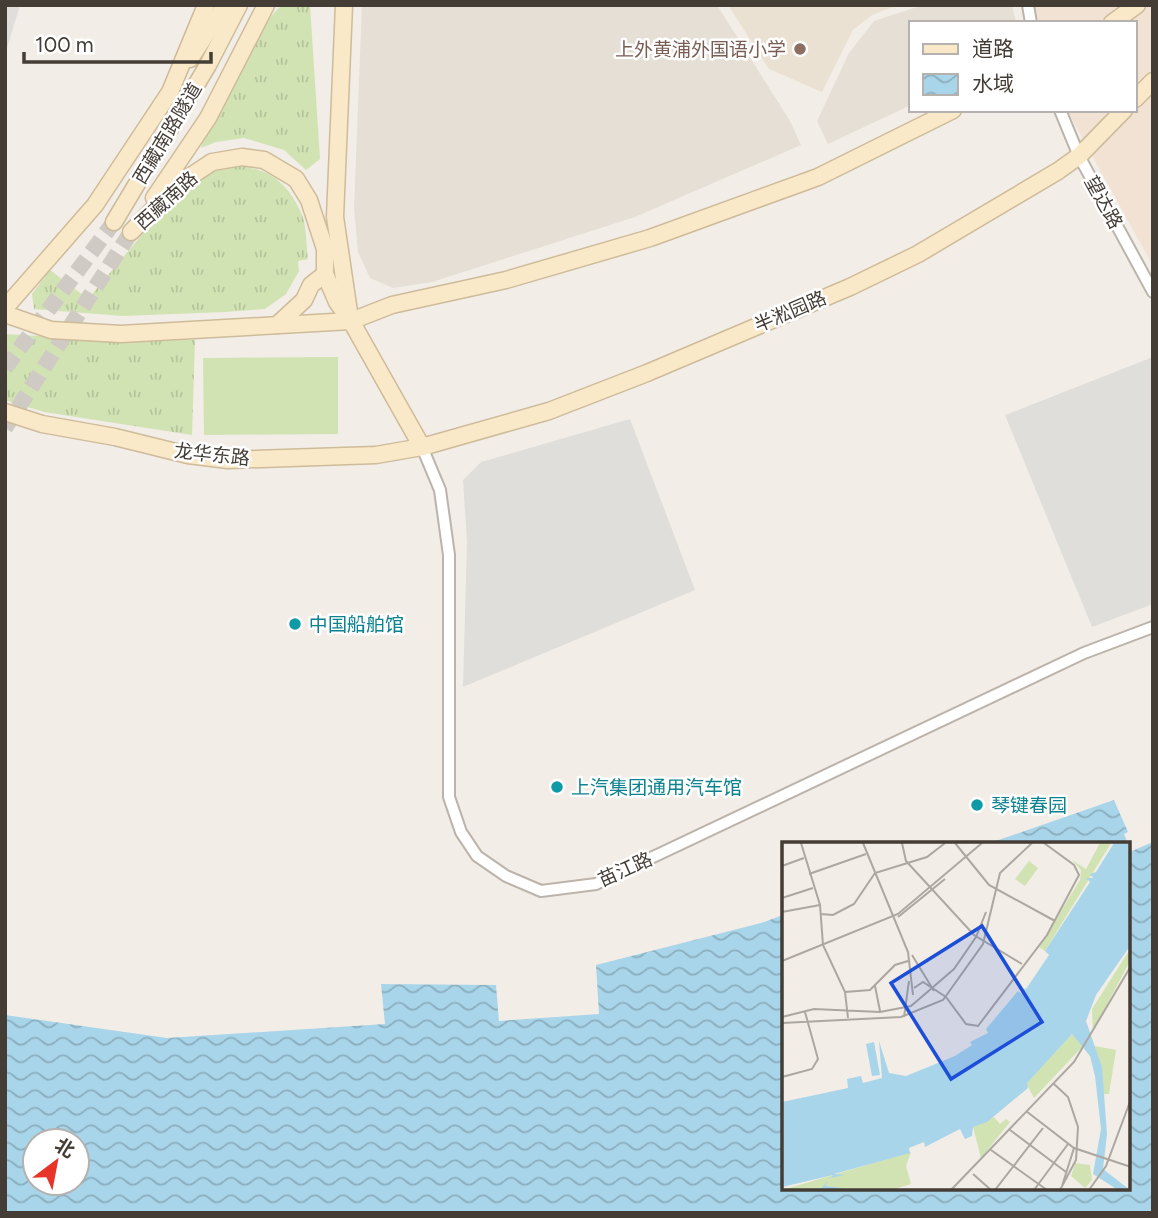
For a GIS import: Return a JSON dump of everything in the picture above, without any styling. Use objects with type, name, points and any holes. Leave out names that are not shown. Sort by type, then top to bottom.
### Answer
[{"type":"main road","points":[[170,92],[206,5]]},
{"type":"main road","points":[[5,308],[95,205],[225,5]]},
{"type":"main road","name":"西藏南路隧道","points":[[114,222],[208,65],[239,5]]},
{"type":"main road","name":"西藏南路","points":[[266,5],[208,118],[131,232],[176,186],[212,162],[243,157],[264,160],[296,179],[309,201],[325,248],[325,274],[337,302],[351,321],[422,447]]},
{"type":"main road","points":[[259,20],[275,5]]},
{"type":"main road","name":"西藏南路","points":[[344,5],[335,217],[351,321]]},
{"type":"main road","points":[[1115,21],[1136,5]]},
{"type":"main road","points":[[1137,97],[1153,81]]},
{"type":"main road","points":[[5,314],[51,330],[121,334],[351,321],[392,304],[506,280],[650,238],[818,177],[949,112]]},
{"type":"main road","name":"半淞园路","points":[[422,447],[549,411],[647,373],[850,287],[918,254],[1014,198],[1079,156],[1122,112]]},
{"type":"main road","points":[[277,325],[304,300],[311,285],[325,274]]},
{"type":"main road","name":"龙华东路","points":[[5,412],[41,424],[114,437],[188,455],[228,460],[376,455],[422,447]]},
{"type":"street","name":"望达路","points":[[1061,112],[1079,156],[1153,292]]},
{"type":"street","name":"苗江路","points":[[422,447],[440,490],[449,555],[449,797],[461,832],[477,856],[506,876],[541,891],[596,884],[1084,653],[1153,627]]},
{"type":"shaded area","points":[[5,5],[20,5],[5,55]]},
{"type":"shaded area","points":[[362,5],[717,5],[790,121],[801,145],[635,217],[432,282],[393,288],[370,278],[358,252],[354,208]]},
{"type":"shaded area","name":"上外黄浦外国语小学","points":[[728,5],[898,5],[872,15],[853,30],[822,92],[769,69]]},
{"type":"shaded area","points":[[923,5],[1012,5],[1016,21],[909,21],[909,106],[828,144],[817,121],[849,53],[874,21]]},
{"type":"shaded area","points":[[1027,5],[1153,5],[1153,266],[1068,112],[1137,112],[1137,21],[1029,21]]},
{"type":"shaded area","points":[[1153,357],[1153,604],[1092,627],[1005,415]]},
{"type":"shaded area","points":[[630,419],[695,590],[463,687],[467,542],[463,480],[481,462]]},
{"type":"green space","points":[[282,5],[310,5],[320,159],[306,170],[284,150],[244,138],[216,142],[201,148],[204,134],[248,49]]},
{"type":"green space","points":[[223,165],[250,167],[271,176],[280,182],[296,202],[306,231],[308,259],[298,261],[299,271],[286,294],[265,309],[225,312],[123,316],[34,309],[32,294],[50,270],[88,299],[167,205],[200,173]]},
{"type":"green space","points":[[5,334],[95,339],[195,340],[192,435],[44,412],[5,400]]},
{"type":"green space","points":[[338,357],[338,434],[204,435],[203,358]]},
{"type":"water","points":[[1114,800],[1128,832],[1124,834],[1127,842],[993,842]]},
{"type":"water","points":[[1153,842],[1153,1213],[5,1213],[5,1015],[167,1038],[385,1024],[381,984],[496,985],[499,1021],[599,1014],[596,965],[782,915],[782,1190],[1130,1190],[1130,848],[1132,851]]},
{"type":"tunnel","points":[[5,368],[114,222]]},
{"type":"tunnel","points":[[5,428],[131,232]]},
{"type":"place","name":"上外黄浦外国语小学","points":[[800,49]]},
{"type":"place","name":"中国船舶馆","points":[[295,624]]},
{"type":"place","name":"上汽集团通用汽车馆","points":[[557,787]]},
{"type":"place","name":"琴键春园","points":[[977,805]]}]
